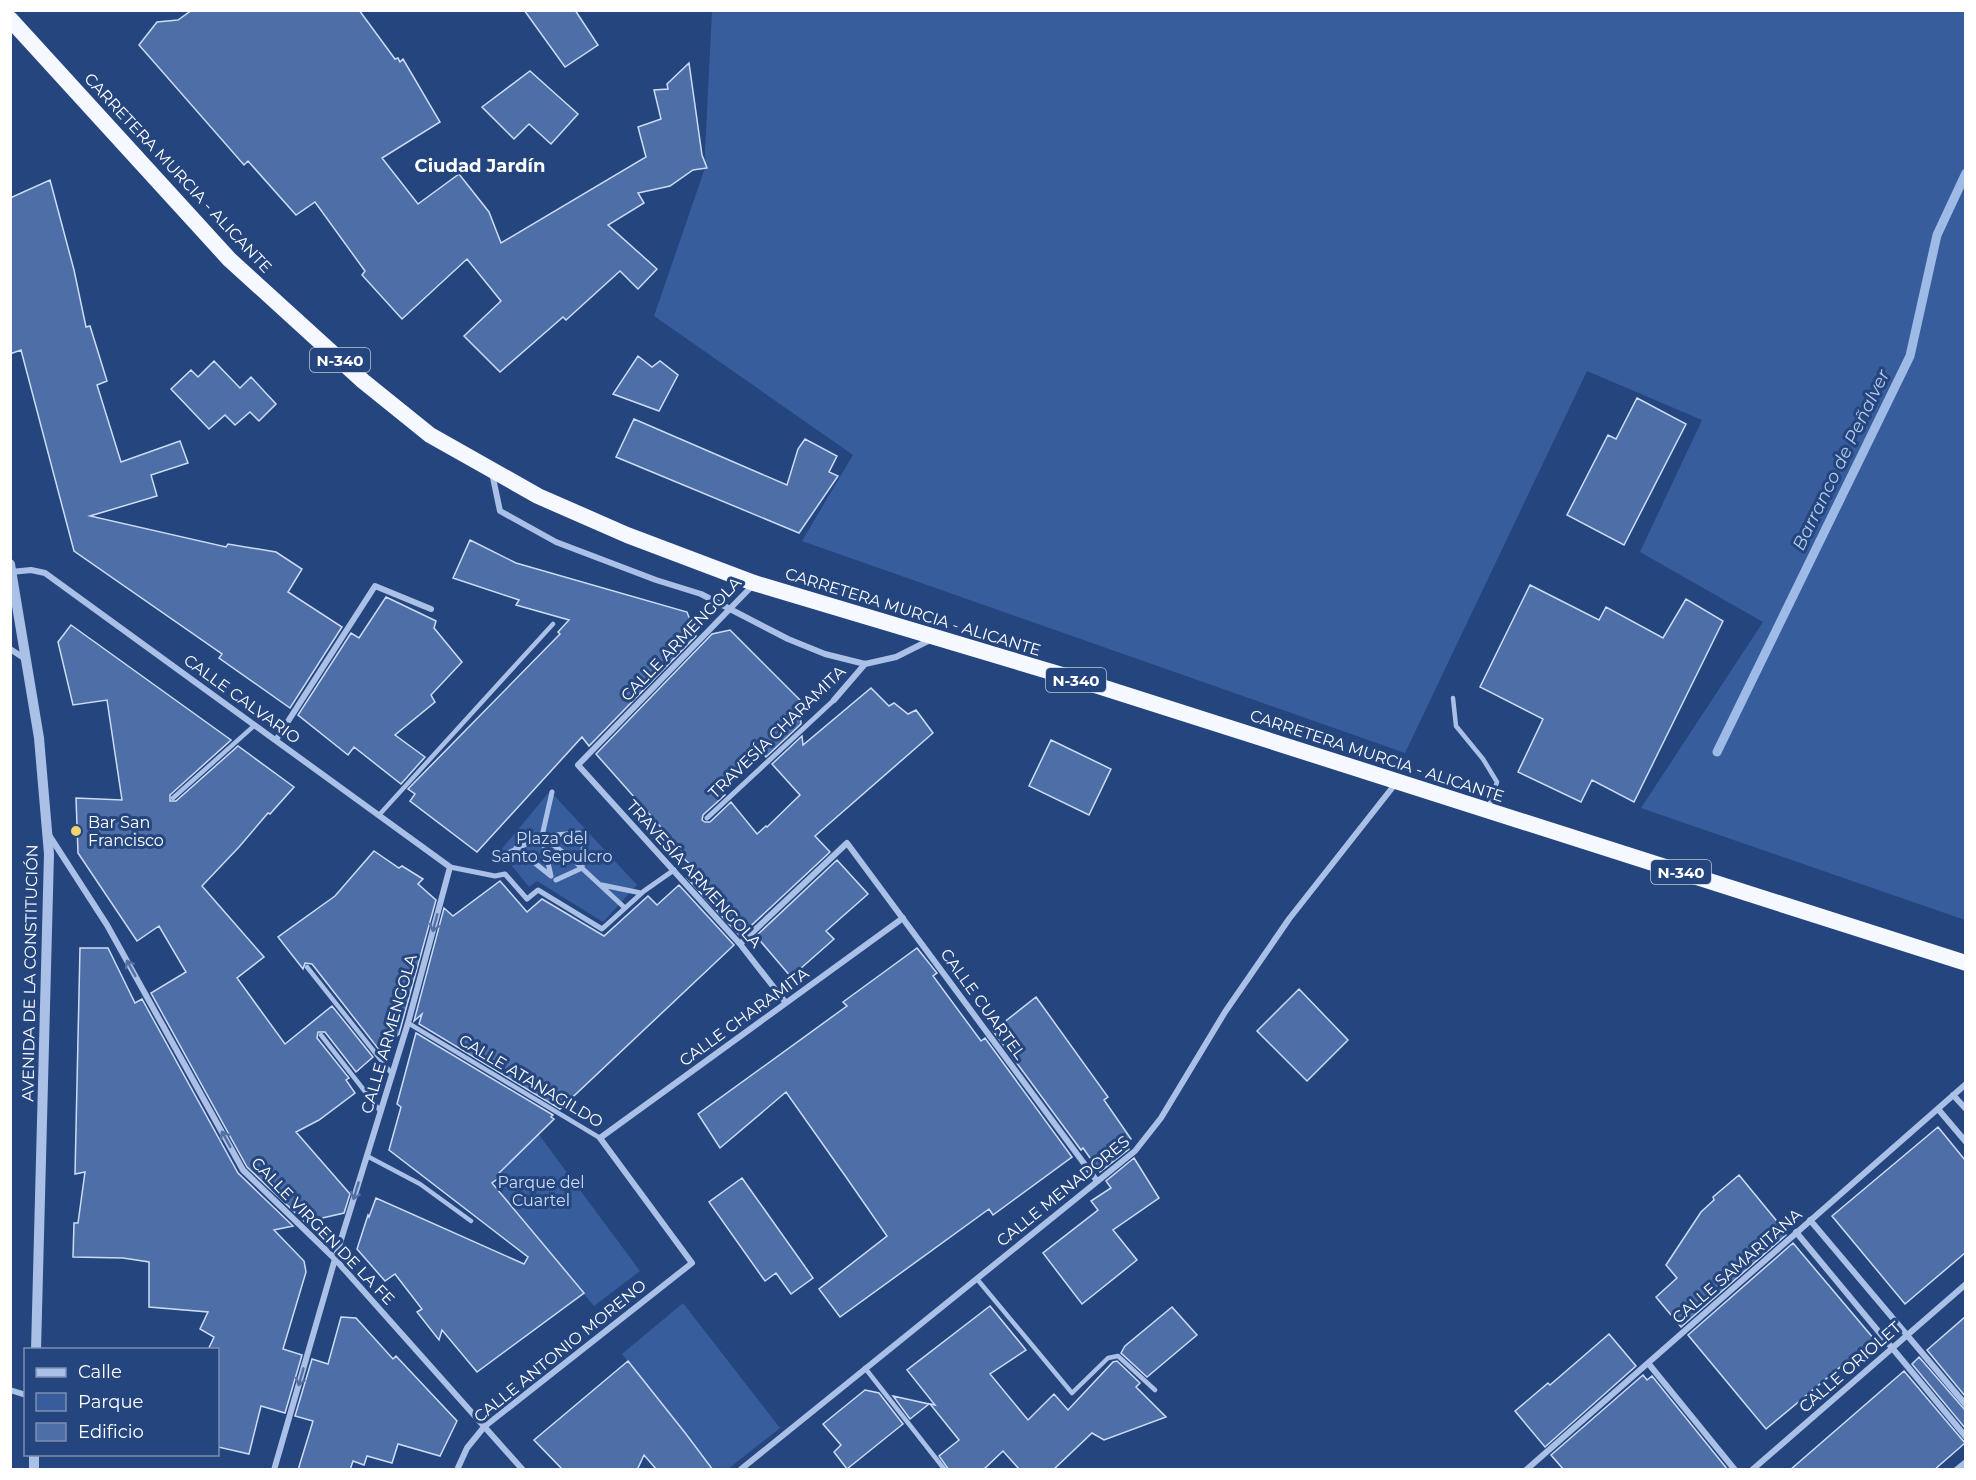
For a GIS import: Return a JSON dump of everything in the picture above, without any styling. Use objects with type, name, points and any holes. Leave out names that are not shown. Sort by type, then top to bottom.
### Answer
[{"type":"highway","name":"CARRETERA MURCIA - ALICANTE","points":[[10,19],[229,259],[363,381],[429,435],[538,496],[607,526],[754,583],[1092,684],[1965,963]]},
{"type":"street","points":[[491,470],[501,511],[525,525],[556,542],[656,580],[701,594],[788,639],[825,654],[864,664],[896,657],[933,638]]},
{"type":"street","name":"AVENIDA DE LA CONSTITUCIÓN","points":[[11,570],[39,738],[49,854],[36,1348]]},
{"type":"street","name":"CALLE CALVARIO","points":[[11,570],[45,573],[450,867]]},
{"type":"street","name":"CALLE ARMENGOLA","points":[[578,765],[754,583]]},
{"type":"street","points":[[276,740],[375,586],[431,609]]},
{"type":"street","points":[[10,649],[27,660]]},
{"type":"street","name":"TRAVESÍA CHARAMITA","points":[[707,818],[834,700],[864,664]]},
{"type":"street","name":"TRAVESÍA ARMENGOLA","points":[[578,765],[740,944],[786,1002]]},
{"type":"street","name":"CALLE MENADORES","points":[[740,1470],[1135,1151],[1156,1125],[1225,1012],[1289,919],[1397,782]]},
{"type":"street","points":[[516,848],[551,876],[542,836],[552,792]]},
{"type":"street","name":"CALLE VIRGEN DE LA FE","points":[[47,832],[107,925],[243,1170],[334,1259],[523,1470]]},
{"type":"street","points":[[504,855],[542,836],[579,833]]},
{"type":"street","points":[[542,836],[582,868],[625,908]]},
{"type":"street","points":[[582,868],[584,838]]},
{"type":"street","name":"CALLE CUARTEL","points":[[740,944],[848,843],[1097,1181]]},
{"type":"street","points":[[450,867],[495,876],[506,874],[526,899],[538,890],[602,929],[641,893],[674,870]]},
{"type":"street","name":"CALLE ARMENGOLA","points":[[274,1470],[334,1259],[408,1023],[450,867]]},
{"type":"street","points":[[556,880],[582,868]]},
{"type":"street","points":[[598,884],[641,893]]},
{"type":"street","name":"CALLE CHARAMITA","points":[[600,1138],[903,918]]},
{"type":"street","name":"CALLE SAMARITANA","points":[[1527,1470],[1965,1084]]},
{"type":"street","points":[[1953,1095],[1965,1109]]},
{"type":"street","points":[[1938,1109],[1965,1142]]},
{"type":"street","name":"CALLE ATANAGILDO","points":[[600,1138],[692,1263]]},
{"type":"street","points":[[1810,1220],[1965,1405]]},
{"type":"street","points":[[1796,1232],[1965,1437]]},
{"type":"street","name":"CALLE ANTONIO MORENO","points":[[457,1470],[467,1448],[484,1427],[692,1263]]},
{"type":"street","name":"CALLE ORIOLET","points":[[1752,1470],[1965,1284]]},
{"type":"street","points":[[1648,1362],[1735,1470]]},
{"type":"street","points":[[1956,1470],[1965,1462]]},
{"type":"lane","points":[[379,815],[554,624]]},
{"type":"lane","points":[[1453,698],[1456,726],[1483,759],[1497,782],[1488,811]]},
{"type":"lane","points":[[173,798],[255,725]]},
{"type":"lane","points":[[308,968],[392,1074]]},
{"type":"lane","name":"CALLE ATANAGILDO","points":[[408,1023],[600,1138]]},
{"type":"lane","points":[[321,1035],[381,1112]]},
{"type":"lane","points":[[367,1156],[420,1184],[471,1221]]},
{"type":"lane","points":[[977,1279],[1072,1393],[1108,1358],[1118,1356],[1155,1390]]},
{"type":"lane","points":[[865,1368],[945,1470]]},
{"type":"green space","points":[[712,11],[1965,11],[1965,920],[1641,808],[1763,622],[1640,552],[1702,420],[1587,371],[1405,753],[802,541],[853,455],[654,316],[704,171]]},
{"type":"green space","name":"Plaza del Santo Sepulcro","points":[[550,791],[637,885],[603,922],[537,881],[529,887],[500,851]]},
{"type":"green space","name":"Parque del Cuartel","points":[[537,1132],[640,1271],[594,1306],[504,1198],[498,1179],[502,1175],[497,1171]]},
{"type":"green space","points":[[683,1303],[780,1428],[728,1469],[713,1469],[622,1354]]},
{"type":"building","points":[[192,10],[359,10],[395,59],[398,58],[400,62],[403,59],[440,122],[382,158],[418,204],[459,174],[489,212],[501,243],[646,157],[638,127],[661,119],[654,90],[668,89],[667,84],[689,63],[702,155],[707,168],[693,170],[670,186],[638,193],[644,203],[608,225],[657,269],[638,289],[620,271],[566,320],[563,317],[500,372],[464,336],[501,301],[467,259],[402,319],[362,275],[365,271],[315,202],[296,215],[248,161],[244,165],[139,45],[157,22],[178,20]]},
{"type":"building","points":[[524,10],[575,10],[598,45],[565,67]]},
{"type":"building","points":[[530,71],[578,114],[551,144],[529,124],[514,139],[482,107]]},
{"type":"building","points":[[50,180],[74,270],[86,327],[90,326],[107,381],[97,385],[121,462],[180,441],[188,463],[151,475],[157,496],[90,516],[226,547],[228,544],[276,552],[302,569],[288,592],[342,627],[290,708],[219,658],[222,654],[74,551],[21,350],[10,354],[10,198]]},
{"type":"building","points":[[638,356],[652,367],[660,361],[678,375],[659,411],[613,394]]},
{"type":"building","points":[[214,361],[240,388],[251,377],[276,404],[259,421],[250,412],[235,425],[225,415],[209,429],[171,389],[191,370],[198,377]]},
{"type":"building","points":[[1637,398],[1686,424],[1624,545],[1567,515],[1608,435],[1616,439]]},
{"type":"building","points":[[634,419],[787,485],[798,449],[805,439],[837,456],[829,472],[838,476],[799,533],[616,457]]},
{"type":"building","points":[[470,540],[516,563],[687,612],[696,636],[589,746],[582,737],[477,852],[410,801],[415,794],[408,789],[560,634],[558,632],[569,620],[516,605],[519,600],[453,578]]},
{"type":"building","points":[[1530,585],[1599,620],[1606,607],[1663,638],[1686,599],[1723,621],[1634,802],[1592,780],[1581,802],[1518,772],[1543,719],[1480,687]]},
{"type":"building","points":[[386,597],[436,621],[434,628],[462,662],[431,695],[435,702],[395,735],[425,757],[401,784],[354,747],[348,755],[298,715],[351,633],[359,638]]},
{"type":"building","points":[[71,625],[231,740],[170,795],[170,801],[176,801],[238,746],[294,787],[202,886],[264,957],[237,978],[285,1044],[332,1006],[373,1057],[356,1072],[325,1032],[318,1032],[317,1038],[349,1078],[346,1080],[355,1093],[319,1120],[296,1132],[350,1194],[344,1213],[305,1222],[247,1167],[151,993],[186,972],[159,926],[137,941],[78,853],[76,798],[122,800],[107,700],[73,705],[58,642]]},
{"type":"building","points":[[730,630],[800,700],[801,724],[766,757],[759,749],[718,786],[725,795],[703,815],[702,820],[705,822],[710,822],[731,802],[757,834],[767,827],[800,795],[772,764],[802,736],[803,745],[871,688],[889,706],[894,703],[908,714],[916,710],[933,733],[815,836],[830,852],[740,936],[687,878],[696,870],[679,854],[682,851],[596,754],[712,634]]},
{"type":"building","points":[[1051,740],[1111,769],[1089,815],[1029,786]]},
{"type":"building","points":[[374,851],[399,868],[402,866],[423,879],[418,884],[436,900],[399,1034],[380,1051],[312,964],[305,963],[303,969],[278,937],[335,896]]},
{"type":"building","points":[[837,860],[868,894],[826,931],[834,939],[791,977],[756,936]]},
{"type":"building","points":[[500,881],[527,912],[542,899],[604,936],[648,896],[657,905],[679,885],[734,945],[560,1109],[419,1024],[422,1014],[414,1021],[444,908],[453,916]]},
{"type":"building","points":[[80,948],[108,948],[135,1003],[142,999],[238,1173],[293,1226],[274,1230],[304,1261],[306,1272],[283,1349],[302,1355],[285,1413],[261,1406],[249,1454],[219,1447],[219,1348],[209,1348],[214,1337],[200,1329],[208,1312],[149,1307],[149,1262],[123,1258],[73,1257],[74,1223],[78,1223],[85,1172],[75,1174]]},
{"type":"building","points":[[917,948],[937,973],[933,976],[981,1041],[985,1038],[1072,1157],[993,1215],[989,1209],[840,1317],[819,1289],[887,1236],[846,1177],[786,1092],[720,1148],[698,1114],[847,1006],[843,1002]]},
{"type":"building","points":[[1299,989],[1348,1040],[1307,1081],[1257,1031]]},
{"type":"building","points":[[1036,997],[1108,1097],[1104,1100],[1131,1139],[1126,1144],[1129,1149],[1100,1172],[1083,1148],[1081,1150],[993,1031]]},
{"type":"building","points":[[416,1033],[553,1115],[551,1117],[554,1119],[499,1173],[503,1175],[492,1183],[584,1293],[477,1372],[442,1330],[439,1340],[417,1312],[422,1309],[395,1274],[385,1281],[357,1249],[376,1198],[524,1264],[528,1257],[389,1150],[401,1107],[397,1104]]},
{"type":"building","points":[[1938,1127],[1965,1160],[1965,1253],[1905,1304],[1832,1216]]},
{"type":"building","points":[[1134,1158],[1159,1198],[1113,1230],[1137,1260],[1082,1304],[1043,1253],[1098,1210],[1091,1201],[1111,1188],[1106,1181]]},
{"type":"building","points":[[1739,1175],[1786,1235],[1681,1327],[1656,1297],[1677,1278],[1666,1265],[1701,1212],[1714,1200],[1713,1197]]},
{"type":"building","points":[[742,1178],[813,1278],[791,1294],[776,1273],[765,1281],[709,1202]]},
{"type":"building","points":[[1793,1243],[1874,1339],[1766,1429],[1688,1335]]},
{"type":"building","points":[[990,1306],[1026,1350],[990,1374],[1028,1420],[1054,1394],[1068,1410],[1113,1362],[1117,1361],[1140,1383],[1136,1387],[1166,1417],[1104,1440],[1092,1433],[1053,1470],[1020,1470],[1003,1451],[983,1470],[949,1470],[939,1456],[959,1440],[930,1404],[935,1405],[907,1370]]},
{"type":"building","points":[[1172,1307],[1197,1335],[1147,1377],[1121,1353],[1125,1346]]},
{"type":"building","points":[[341,1317],[356,1318],[393,1359],[396,1356],[457,1421],[440,1456],[398,1444],[392,1463],[367,1456],[364,1465],[353,1461],[350,1470],[298,1470],[313,1421],[295,1416],[312,1359],[328,1364]]},
{"type":"building","points":[[1965,1317],[1965,1396],[1927,1350]]},
{"type":"building","points":[[1609,1334],[1636,1366],[1545,1447],[1515,1411],[1548,1383],[1550,1385]]},
{"type":"building","points":[[1919,1357],[1965,1410],[1965,1428],[1912,1364]]},
{"type":"building","points":[[628,1361],[713,1470],[657,1470],[644,1455],[637,1470],[563,1470],[534,1440]]},
{"type":"building","points":[[1904,1371],[1965,1443],[1934,1470],[1790,1470]]},
{"type":"building","points":[[1643,1375],[1647,1380],[1652,1376],[1728,1470],[1564,1470],[1551,1455]]},
{"type":"building","points":[[865,1390],[879,1393],[903,1424],[847,1469],[834,1452],[841,1445],[823,1424]]},
{"type":"building","points":[[893,1396],[929,1404],[910,1419]]},
{"type":"waterway","name":"Barranco de Peñalver","points":[[1717,752],[1910,356],[1937,235],[1966,173]]},
{"type":"place","name":"Bar San Francisco","points":[[76,831]]},
{"type":"district","name":"Ciudad Jardín","points":[[480,166]]}]
